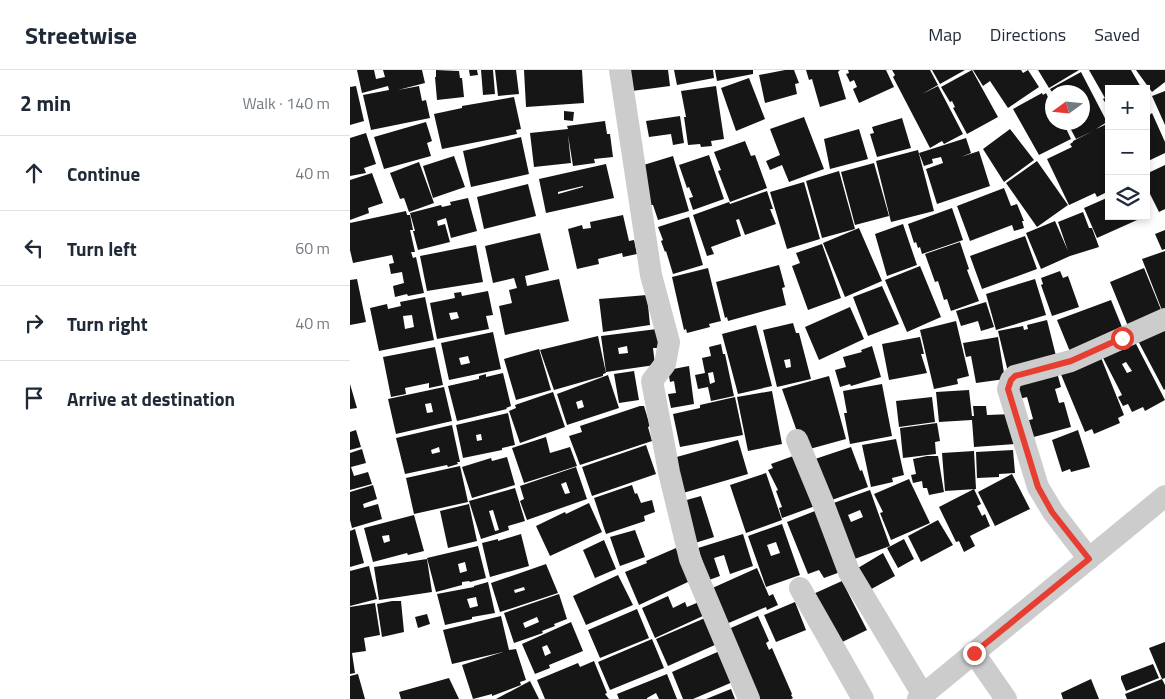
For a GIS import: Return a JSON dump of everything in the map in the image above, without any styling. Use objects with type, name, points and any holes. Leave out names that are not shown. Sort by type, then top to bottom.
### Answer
[{"type":"street","points":[[620,70],[651,274],[669,342],[665,364],[652,381],[669,472],[690,559],[749,699]]},
{"type":"street","points":[[1089,559],[1052,512],[1038,487],[1008,389],[1011,380],[1015,376],[1071,361],[1165,319]]},
{"type":"street","points":[[797,440],[824,503],[849,572],[921,697],[1165,496]]},
{"type":"street","points":[[800,588],[863,699]]},
{"type":"street","points":[[974,653],[1006,699]]},
{"type":"building","points":[[357,70],[374,70],[376,79],[385,77],[383,70],[422,70],[425,83],[398,90],[419,86],[422,101],[426,100],[430,118],[371,130],[363,95],[389,90],[388,86],[362,93]]},
{"type":"building","points":[[436,70],[459,71],[460,78],[462,78],[464,97],[437,100]]},
{"type":"building","points":[[469,70],[477,70],[478,75],[470,76]]},
{"type":"building","points":[[481,70],[493,70],[495,94],[483,95]]},
{"type":"building","points":[[495,70],[516,70],[519,94],[498,96]]},
{"type":"building","points":[[524,70],[582,70],[584,103],[526,107]]},
{"type":"building","points":[[629,70],[668,70],[670,86],[632,91]]},
{"type":"building","points":[[674,70],[713,70],[714,78],[677,85]]},
{"type":"building","points":[[715,70],[753,70],[753,74],[717,81]]},
{"type":"building","points":[[794,70],[799,83],[795,84],[797,94],[765,103],[759,75]]},
{"type":"building","points":[[806,70],[840,70],[838,72],[846,99],[820,107],[812,79],[809,80]]},
{"type":"building","points":[[848,70],[886,70],[894,87],[859,103],[853,89],[857,87],[854,80],[850,82],[846,74],[849,73]]},
{"type":"building","points":[[892,70],[930,70],[938,85],[922,94],[938,86],[963,134],[944,144],[942,141],[930,148],[893,77],[895,75]]},
{"type":"building","points":[[932,70],[965,70],[940,84]]},
{"type":"building","points":[[972,70],[998,117],[967,134],[953,108],[955,107],[952,101],[950,102],[941,87]]},
{"type":"building","points":[[973,70],[1021,70],[1023,73],[1028,70],[1039,87],[1008,108],[990,81],[983,86]]},
{"type":"building","points":[[1038,70],[1079,70],[1054,85],[1047,85]]},
{"type":"building","points":[[1089,70],[1131,70],[1140,85],[1105,85],[1105,98]]},
{"type":"building","points":[[1136,70],[1165,70],[1165,82],[1152,92],[1150,85],[1147,85]]},
{"type":"building","points":[[1081,72],[1088,85],[1057,85]]},
{"type":"building","points":[[749,78],[765,119],[736,131],[721,88]]},
{"type":"building","points":[[356,86],[364,121],[350,125],[350,87]]},
{"type":"building","points":[[716,86],[724,139],[711,141],[712,146],[688,145],[684,117],[686,117],[681,91]]},
{"type":"building","points":[[1090,89],[1105,118],[1105,123],[1096,129],[1105,125],[1105,193],[1097,197],[1095,193],[1069,205],[1047,159],[1072,147],[1070,144],[1073,141],[1093,131],[1076,139],[1071,130],[1090,130]]},
{"type":"building","points":[[1165,91],[1165,125],[1152,96]]},
{"type":"building","points":[[1042,93],[1043,95],[1045,94],[1045,130],[1067,130],[1071,139],[1039,155],[1013,109]]},
{"type":"building","points":[[514,97],[521,129],[516,130],[517,134],[442,149],[434,114],[462,108],[462,106]]},
{"type":"building","points":[[564,111],[574,112],[573,121],[564,120]]},
{"type":"building","points":[[1152,113],[1165,142],[1165,153],[1150,160],[1150,130],[1150,115]]},
{"type":"building","points":[[680,116],[684,143],[673,145],[671,134],[649,137],[646,121]]},
{"type":"building","points":[[804,117],[824,169],[789,182],[782,165],[770,170],[766,161],[780,155],[770,129]]},
{"type":"building","points":[[902,118],[911,148],[877,157],[870,134],[874,133],[872,127]]},
{"type":"building","points":[[605,121],[607,134],[610,134],[613,157],[594,159],[595,163],[573,166],[568,135],[571,163],[534,167],[530,133],[568,129],[567,126]]},
{"type":"building","points":[[426,122],[432,141],[427,143],[431,156],[384,169],[374,137]]},
{"type":"building","points":[[859,129],[868,159],[830,169],[824,139]]},
{"type":"building","points":[[1010,129],[1034,160],[1004,182],[983,149]]},
{"type":"building","points":[[366,133],[376,164],[364,168],[366,173],[350,176],[350,138]]},
{"type":"building","points":[[521,137],[529,174],[471,187],[463,151]]},
{"type":"building","points":[[966,138],[971,153],[961,157],[979,151],[990,186],[937,204],[926,169],[943,163],[941,157],[932,159],[933,163],[924,166],[919,153]]},
{"type":"building","points":[[745,141],[751,156],[755,155],[767,188],[730,202],[718,171],[721,170],[714,152]]},
{"type":"building","points":[[918,150],[934,211],[891,222],[876,161]]},
{"type":"building","points":[[709,155],[724,199],[693,210],[689,198],[693,197],[689,187],[687,188],[679,165]]},
{"type":"building","points":[[454,156],[465,187],[433,198],[423,166]]},
{"type":"building","points":[[673,156],[689,211],[658,220],[637,167]]},
{"type":"building","points":[[1037,161],[1068,205],[1037,227],[1006,183]]},
{"type":"building","points":[[419,162],[434,203],[409,212],[404,198],[400,199],[390,173]]},
{"type":"building","points":[[874,163],[889,216],[855,225],[841,172]]},
{"type":"building","points":[[606,164],[614,198],[546,213],[539,179]],"holes":[[[583,187],[558,194],[558,192]]]},
{"type":"building","points":[[1165,165],[1165,209],[1159,212],[1150,194],[1150,172]]},
{"type":"building","points":[[839,171],[855,229],[822,238],[806,181]]},
{"type":"building","points":[[372,173],[383,203],[368,208],[369,213],[350,220],[350,180]]},
{"type":"building","points":[[804,182],[820,239],[787,249],[770,192]]},
{"type":"building","points":[[528,184],[536,216],[484,229],[477,197]]},
{"type":"building","points":[[1004,188],[1011,206],[1017,204],[1024,221],[1022,221],[1024,228],[1014,231],[1012,225],[970,241],[957,206]]},
{"type":"building","points":[[767,191],[773,209],[770,209],[776,224],[745,235],[739,219],[736,220],[741,236],[711,247],[714,254],[707,256],[693,215]]},
{"type":"building","points":[[468,198],[477,231],[451,238],[446,218],[437,221],[438,226],[445,224],[450,242],[418,250],[410,213],[441,205],[442,207],[451,205],[450,202]]},
{"type":"building","points":[[1105,199],[1105,220],[1137,220],[1097,238],[1084,208]]},
{"type":"building","points":[[952,208],[963,240],[922,254],[920,247],[918,248],[916,242],[914,243],[908,224]]},
{"type":"building","points":[[406,211],[407,215],[410,215],[413,230],[410,230],[415,252],[411,252],[413,258],[416,257],[424,293],[395,297],[393,286],[404,283],[402,272],[391,274],[389,264],[394,263],[392,255],[353,263],[350,250],[350,223]]},
{"type":"building","points":[[1083,212],[1089,228],[1092,228],[1099,247],[1070,256],[1041,269],[1026,233],[1055,221],[1068,251],[1058,222]]},
{"type":"building","points":[[623,215],[629,241],[634,240],[637,254],[623,257],[622,253],[598,259],[599,264],[577,269],[568,229],[582,225],[583,229],[591,228],[590,222]]},
{"type":"building","points":[[689,217],[703,265],[673,274],[658,227]]},
{"type":"building","points":[[903,224],[917,265],[887,276],[875,234]]},
{"type":"building","points":[[859,228],[882,281],[845,297],[823,243]]},
{"type":"building","points":[[1165,230],[1165,249],[1162,250],[1155,234]]},
{"type":"building","points":[[540,233],[549,270],[525,276],[527,286],[559,279],[569,321],[505,335],[499,306],[512,303],[509,290],[517,288],[514,278],[493,283],[485,246]]},
{"type":"building","points":[[1025,236],[1037,269],[982,289],[970,256]]},
{"type":"building","points":[[960,242],[969,269],[967,270],[979,301],[951,311],[947,299],[944,300],[938,281],[935,282],[925,254]]},
{"type":"building","points":[[822,244],[841,298],[808,310],[792,266],[800,263],[796,253]]},
{"type":"building","points":[[476,245],[483,282],[427,291],[420,256]]},
{"type":"building","points":[[1165,251],[1165,318],[1142,259]]},
{"type":"building","points":[[779,265],[785,287],[782,288],[786,305],[728,321],[727,317],[725,318],[716,282]]},
{"type":"building","points":[[920,266],[941,317],[907,332],[885,280]]},
{"type":"building","points":[[708,268],[721,321],[709,324],[710,327],[687,333],[686,329],[684,330],[672,277]]},
{"type":"building","points":[[1144,268],[1164,317],[1130,331],[1110,282]]},
{"type":"building","points":[[1060,271],[1063,278],[1068,276],[1079,307],[1052,316],[1041,285],[1043,284],[1041,278]]},
{"type":"building","points":[[357,279],[366,322],[350,325],[350,280]]},
{"type":"building","points":[[1035,279],[1046,315],[996,330],[986,294]]},
{"type":"building","points":[[882,286],[899,324],[868,336],[853,297]]},
{"type":"building","points":[[488,291],[493,315],[486,316],[489,329],[437,339],[430,303],[455,298],[454,293],[461,292],[462,296]],"holes":[[[457,312],[459,318],[451,320],[449,313]]]},
{"type":"building","points":[[647,295],[650,325],[603,332],[599,299]]},
{"type":"building","points":[[425,297],[434,340],[379,351],[370,308],[387,304],[388,309],[401,306],[400,302]],"holes":[[[412,315],[414,327],[405,329],[403,316]]]},
{"type":"building","points":[[1111,300],[1124,332],[1071,354],[1057,320]]},
{"type":"building","points":[[986,302],[994,327],[981,331],[978,321],[961,326],[956,311]]},
{"type":"building","points":[[850,307],[864,339],[819,360],[805,327]]},
{"type":"building","points":[[1047,320],[1058,364],[1008,372],[998,331],[1023,326],[1024,330],[1028,329],[1027,325]]},
{"type":"building","points":[[956,321],[969,376],[957,379],[958,384],[934,389],[920,330]]},
{"type":"building","points":[[1165,322],[1165,389],[1164,390],[1136,337]]},
{"type":"building","points":[[793,323],[796,333],[799,333],[811,379],[777,387],[763,330]],"holes":[[[790,359],[791,367],[786,368],[784,360]]]},
{"type":"building","points":[[756,325],[772,386],[738,394],[722,334]]},
{"type":"building","points":[[657,329],[659,348],[653,348],[655,365],[606,372],[601,336]],"holes":[[[627,346],[628,353],[619,354],[618,348]]]},
{"type":"building","points":[[493,332],[501,369],[449,380],[441,343]],"holes":[[[468,356],[470,363],[461,365],[459,358]]]},
{"type":"building","points":[[598,336],[606,373],[603,376],[554,390],[540,350]]},
{"type":"building","points":[[920,337],[924,354],[921,354],[927,373],[889,380],[882,344]]},
{"type":"building","points":[[998,337],[1005,379],[976,383],[971,356],[966,357],[963,343]]},
{"type":"building","points":[[1134,340],[1165,400],[1145,411],[1143,407],[1132,412],[1128,404],[1123,406],[1118,397],[1122,395],[1102,356]],"holes":[[[1126,362],[1132,371],[1127,373],[1122,364]]]},
{"type":"building","points":[[721,344],[734,396],[711,401],[708,387],[698,389],[695,375],[705,373],[702,358],[711,356],[709,347]],"holes":[[[713,372],[715,382],[710,384],[708,373]]]},
{"type":"building","points":[[872,346],[881,377],[851,386],[850,384],[840,387],[835,370],[846,367],[843,357],[862,352],[861,350]]},
{"type":"building","points":[[435,347],[443,385],[429,388],[429,383],[405,388],[406,394],[391,397],[383,357]]},
{"type":"building","points":[[539,349],[551,390],[516,400],[504,359]]},
{"type":"building","points":[[1100,355],[1124,415],[1118,418],[1120,423],[1094,434],[1092,429],[1085,432],[1060,372]]},
{"type":"building","points":[[689,366],[694,404],[671,408],[668,394],[676,393],[674,381],[670,382],[668,370]]},
{"type":"building","points":[[1056,369],[1061,387],[1055,389],[1059,403],[1064,402],[1071,427],[1030,438],[1026,421],[1033,419],[1027,397],[1019,399],[1014,380]]},
{"type":"building","points":[[634,371],[639,400],[619,403],[614,374]]},
{"type":"building","points":[[503,373],[511,406],[507,409],[457,421],[448,386],[479,379],[479,376],[486,374],[486,377]]},
{"type":"building","points":[[608,375],[619,408],[567,425],[557,394]],"holes":[[[582,400],[584,407],[578,409],[576,402]]]},
{"type":"building","points":[[829,376],[846,439],[806,450],[801,443],[782,389]]},
{"type":"building","points":[[350,384],[357,408],[350,409]]},
{"type":"building","points":[[882,384],[892,436],[850,444],[844,413],[847,413],[843,391]]},
{"type":"building","points":[[444,387],[452,421],[396,434],[388,399]],"holes":[[[431,403],[433,412],[427,413],[425,404]]]},
{"type":"building","points":[[969,390],[972,416],[974,416],[973,406],[986,406],[987,415],[1013,414],[1015,444],[974,447],[972,420],[939,422],[936,392]]},
{"type":"building","points":[[772,391],[782,444],[748,451],[737,397]]},
{"type":"building","points":[[553,392],[565,427],[520,443],[509,411],[516,408],[515,405]]},
{"type":"building","points":[[735,397],[743,435],[680,447],[673,414],[700,408],[700,405]]},
{"type":"building","points":[[932,397],[935,422],[899,427],[896,401]]},
{"type":"building","points":[[644,406],[652,441],[580,465],[569,436],[582,432],[580,426]]},
{"type":"building","points":[[508,413],[515,445],[502,448],[502,450],[463,458],[456,425]],"holes":[[[481,434],[482,440],[477,441],[476,435]]]},
{"type":"building","points":[[937,423],[940,441],[935,442],[936,454],[903,458],[900,428]]},
{"type":"building","points":[[452,425],[460,462],[448,467],[447,465],[405,474],[396,438]],"holes":[[[439,447],[440,452],[432,454],[431,450]]]},
{"type":"building","points":[[356,430],[361,447],[350,450],[350,432]]},
{"type":"building","points":[[1078,430],[1090,467],[1071,472],[1070,469],[1062,472],[1052,440]]},
{"type":"building","points":[[546,437],[550,453],[570,447],[577,466],[524,483],[512,448]]},
{"type":"building","points":[[896,439],[904,475],[892,478],[893,482],[871,487],[862,445]]},
{"type":"building","points":[[738,440],[748,474],[683,493],[673,458]]},
{"type":"building","points":[[646,445],[656,474],[592,496],[582,467]]},
{"type":"building","points":[[851,447],[868,487],[829,501],[812,460]]},
{"type":"building","points":[[362,449],[366,463],[351,467],[354,476],[368,472],[372,484],[350,490],[350,453]]},
{"type":"building","points":[[1013,450],[1015,473],[999,474],[999,477],[977,478],[976,452]]},
{"type":"building","points":[[974,451],[976,489],[945,491],[942,453]]},
{"type":"building","points":[[796,455],[818,505],[782,518],[779,508],[782,507],[776,491],[778,490],[768,470],[773,468],[771,464]]},
{"type":"building","points":[[938,456],[944,492],[929,495],[927,488],[923,488],[922,481],[913,483],[911,475],[916,474],[913,459]]},
{"type":"building","points":[[507,457],[515,485],[472,498],[462,467],[491,458],[492,461]]},
{"type":"building","points":[[460,466],[468,502],[414,514],[406,478]]},
{"type":"building","points":[[576,467],[587,499],[527,520],[520,501],[524,499],[520,486]],"holes":[[[566,482],[570,493],[565,494],[561,484]]]},
{"type":"building","points":[[766,473],[782,520],[746,533],[730,485]]},
{"type":"building","points":[[1012,474],[1030,509],[995,526],[978,492]]},
{"type":"building","points":[[909,479],[930,523],[891,540],[880,513],[883,512],[874,494]]},
{"type":"building","points":[[373,485],[377,499],[363,504],[364,508],[378,504],[382,519],[352,528],[350,520],[350,492]]},
{"type":"building","points":[[632,485],[641,503],[652,500],[655,512],[644,516],[645,521],[606,534],[594,498]]},
{"type":"building","points":[[515,488],[525,521],[508,526],[509,530],[481,539],[469,501]],"holes":[[[493,510],[499,530],[495,531],[489,511]]]},
{"type":"building","points":[[974,489],[981,504],[977,506],[982,516],[985,514],[990,526],[970,536],[975,546],[964,552],[959,541],[956,542],[939,507]]},
{"type":"building","points":[[870,490],[890,546],[849,561],[828,505]],"holes":[[[860,510],[863,517],[851,522],[848,515]]]},
{"type":"building","points":[[701,496],[714,537],[695,543],[683,501]]},
{"type":"building","points":[[589,503],[602,532],[550,556],[536,526]]},
{"type":"building","points":[[469,504],[477,541],[448,548],[440,511]]},
{"type":"building","points":[[820,509],[843,571],[824,578],[819,570],[808,574],[787,522]]},
{"type":"building","points":[[414,515],[424,551],[408,555],[407,553],[373,562],[364,528]],"holes":[[[389,535],[390,541],[384,543],[382,536]]]},
{"type":"building","points":[[938,520],[953,545],[921,562],[908,536]]},
{"type":"building","points":[[782,524],[800,575],[766,587],[748,536]],"holes":[[[776,542],[780,553],[771,556],[767,545]]]},
{"type":"building","points":[[355,529],[364,563],[350,567],[350,531]]},
{"type":"building","points":[[635,530],[645,557],[620,566],[610,537]]},
{"type":"building","points":[[521,534],[529,566],[490,577],[482,543],[498,539],[498,541]]},
{"type":"building","points":[[743,534],[753,566],[730,574],[724,555],[714,558],[720,576],[709,580],[698,548]]},
{"type":"building","points":[[904,539],[914,559],[898,568],[887,548]]},
{"type":"building","points":[[604,540],[616,569],[595,578],[583,550]]},
{"type":"building","points":[[478,546],[486,578],[462,582],[462,585],[436,592],[427,558]],"holes":[[[465,562],[467,571],[460,573],[458,564]]]},
{"type":"building","points":[[676,548],[690,581],[639,605],[625,572]]},
{"type":"building","points":[[883,553],[895,576],[866,592],[853,571]]},
{"type":"building","points":[[427,559],[432,592],[379,600],[374,567]]},
{"type":"building","points":[[546,564],[558,593],[500,612],[491,583]],"holes":[[[524,587],[525,590],[515,593],[514,590]]]},
{"type":"building","points":[[369,566],[377,599],[350,606],[350,571]]},
{"type":"building","points":[[757,568],[769,596],[773,594],[778,605],[767,610],[766,607],[724,625],[708,590]]},
{"type":"building","points":[[618,575],[633,605],[586,625],[573,596]]},
{"type":"building","points":[[842,581],[867,630],[836,645],[811,595]]},
{"type":"building","points":[[488,582],[495,613],[445,625],[437,594]],"holes":[[[476,597],[478,606],[470,608],[467,599]]]},
{"type":"building","points":[[559,594],[567,619],[542,631],[543,633],[514,643],[504,613]],"holes":[[[537,617],[539,622],[525,628],[523,623]]]},
{"type":"building","points":[[668,596],[673,608],[685,602],[687,607],[699,602],[705,615],[655,638],[642,608]]},
{"type":"building","points":[[401,601],[404,632],[382,637],[377,604]]},
{"type":"building","points":[[795,602],[806,630],[776,642],[764,615]]},
{"type":"building","points":[[375,603],[380,635],[364,638],[366,651],[352,653],[355,673],[350,674],[350,607]]},
{"type":"building","points":[[637,609],[649,638],[600,658],[588,630]]},
{"type":"building","points":[[427,614],[430,624],[418,628],[415,617]]},
{"type":"building","points":[[501,616],[509,650],[516,649],[526,680],[520,682],[521,685],[492,696],[492,694],[473,699],[462,665],[503,652],[452,664],[443,630]]},
{"type":"building","points":[[758,616],[769,641],[766,643],[769,650],[772,648],[792,694],[793,698],[791,699],[754,699],[724,631]]},
{"type":"building","points":[[705,618],[717,644],[668,666],[656,639]]},
{"type":"building","points":[[571,622],[583,651],[549,665],[550,668],[535,674],[522,644]],"holes":[[[547,645],[551,653],[545,656],[542,647]]]},
{"type":"building","points":[[652,639],[664,668],[610,690],[598,662]]},
{"type":"building","points":[[1165,642],[1165,678],[1162,679],[1149,648]]},
{"type":"building","points":[[722,650],[735,681],[693,699],[683,699],[672,672]]},
{"type":"building","points":[[594,661],[607,693],[605,694],[609,699],[545,699],[537,680],[578,663],[580,667]]},
{"type":"building","points":[[1153,664],[1159,678],[1126,691],[1121,676]]},
{"type":"building","points":[[358,674],[365,699],[350,699],[350,676]]},
{"type":"building","points":[[667,674],[677,699],[659,699],[656,693],[647,699],[619,699],[617,694]]},
{"type":"building","points":[[449,678],[459,699],[401,699],[399,692]]},
{"type":"building","points":[[1091,679],[1099,699],[1063,699],[1061,693]]},
{"type":"building","points":[[1162,679],[1165,685],[1165,699],[1127,699],[1125,694]]},
{"type":"building","points":[[530,681],[539,699],[496,699]]},
{"type":"building","points":[[731,689],[735,699],[706,699]]},
{"type":"route","points":[[974,653],[1089,559],[1052,512],[1038,487],[1008,389],[1011,380],[1015,376],[1071,361],[1122,338]]}]
